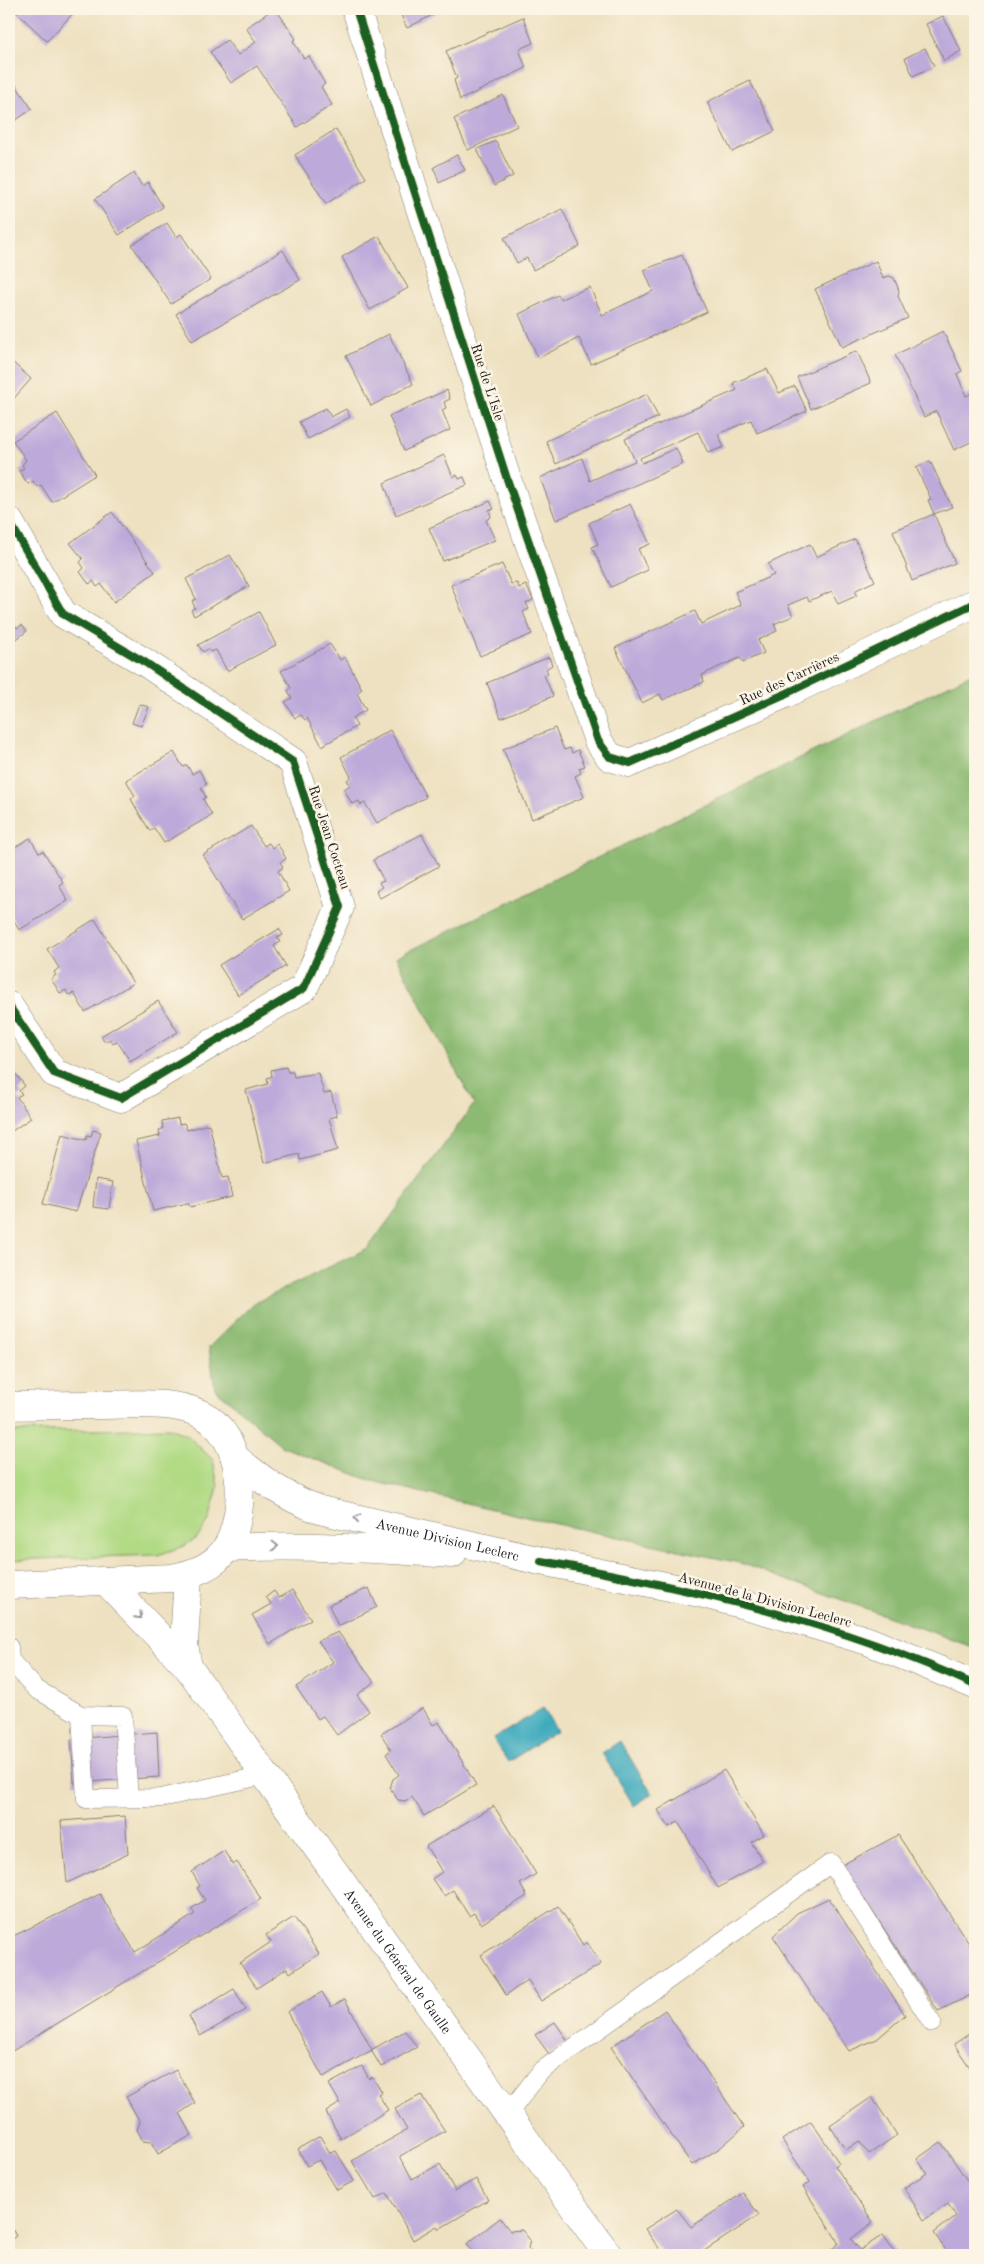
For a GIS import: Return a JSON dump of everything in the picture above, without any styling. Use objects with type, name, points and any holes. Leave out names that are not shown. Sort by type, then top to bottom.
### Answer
[{"type":"street","name":"Rue de L'Isle","points":[[356,9],[506,476],[598,741],[610,758]]},
{"type":"street","name":"Rue Jean Cocteau","points":[[9,521],[63,614],[168,678],[293,762],[340,907],[304,988],[121,1098],[54,1074],[9,1006]]},
{"type":"street","name":"Rue des Carrières","points":[[610,758],[630,763],[785,694],[975,603]]},
{"type":"street","points":[[9,1585],[172,1578],[188,1575],[207,1566],[226,1548],[234,1529],[240,1487],[235,1458],[226,1438],[204,1415],[188,1409],[148,1404],[12,1402]]},
{"type":"street","name":"Avenue Division Leclerc","points":[[235,1458],[269,1485],[293,1500],[320,1510],[541,1562]]},
{"type":"street","name":"Avenue Division Leclerc","points":[[226,1548],[267,1546],[345,1548],[541,1562]]},
{"type":"street","name":"Avenue de la Division Leclerc","points":[[541,1562],[700,1593],[774,1612],[868,1641],[975,1685]]},
{"type":"street","name":"Avenue du Général de Gaulle","points":[[188,1575],[184,1644],[188,1667]]},
{"type":"street","name":"Avenue du Général de Gaulle","points":[[106,1581],[188,1667],[608,2255]]},
{"type":"lane","points":[[9,1656],[36,1689],[82,1715],[123,1716],[129,1798]]},
{"type":"lane","points":[[82,1715],[86,1799],[161,1798],[265,1774]]},
{"type":"lane","points":[[508,2114],[541,2071],[830,1863],[932,2023]]},
{"type":"green space","points":[[975,672],[975,1648],[740,1563],[556,1524],[372,1481],[283,1447],[215,1389],[209,1347],[253,1304],[368,1248],[474,1104],[396,957]]},
{"type":"green space","points":[[169,1428],[187,1435],[213,1460],[218,1487],[209,1520],[198,1537],[184,1546],[158,1555],[9,1560],[9,1432]]},
{"type":"water","points":[[543,1708],[557,1731],[508,1762],[493,1739]]},
{"type":"water","points":[[620,1741],[652,1794],[634,1806],[602,1753]]},
{"type":"building","points":[[15,9],[77,9],[47,41]]},
{"type":"building","points":[[273,9],[276,9],[296,39],[293,41],[304,59],[309,56],[325,84],[321,87],[332,105],[297,127],[257,66],[231,83],[210,52],[227,40],[238,55],[256,42],[246,28]]},
{"type":"building","points":[[398,9],[444,9],[407,28]]},
{"type":"building","points":[[943,16],[961,51],[944,61],[926,24]]},
{"type":"building","points":[[523,17],[533,43],[519,49],[526,68],[460,100],[454,80],[457,78],[446,51]]},
{"type":"building","points":[[925,48],[934,66],[913,76],[905,58]]},
{"type":"building","points":[[9,75],[32,109],[9,125]]},
{"type":"building","points":[[750,81],[775,131],[732,152],[707,102]]},
{"type":"building","points":[[503,95],[517,126],[468,150],[454,119]]},
{"type":"building","points":[[336,129],[366,178],[326,204],[295,155]]},
{"type":"building","points":[[496,141],[513,176],[494,186],[477,149]]},
{"type":"building","points":[[457,155],[465,170],[439,183],[434,167]]},
{"type":"building","points":[[134,173],[142,186],[148,182],[163,207],[119,235],[95,199]]},
{"type":"building","points":[[562,209],[580,246],[533,270],[527,258],[517,263],[504,238]]},
{"type":"building","points":[[167,223],[176,237],[181,234],[211,279],[171,304],[132,245]]},
{"type":"building","points":[[379,236],[408,288],[370,310],[342,257]]},
{"type":"building","points":[[283,250],[300,280],[192,341],[176,314]]},
{"type":"building","points":[[682,255],[707,312],[591,364],[579,338],[538,358],[519,314],[558,295],[561,299],[590,287],[602,315],[653,291],[644,270]]},
{"type":"building","points":[[876,261],[883,278],[889,276],[894,278],[899,291],[898,296],[908,318],[842,347],[815,289]]},
{"type":"building","points":[[943,331],[962,371],[957,374],[966,396],[975,392],[975,440],[954,450],[936,411],[924,417],[895,355]]},
{"type":"building","points":[[389,334],[413,384],[371,406],[346,356]]},
{"type":"building","points":[[857,351],[871,383],[811,409],[797,377]]},
{"type":"building","points":[[9,359],[31,379],[9,404]]},
{"type":"building","points":[[767,369],[779,393],[795,386],[807,411],[757,433],[751,420],[718,434],[724,447],[708,453],[698,432],[640,458],[642,463],[676,448],[683,464],[556,520],[540,478],[582,458],[590,481],[635,461],[625,439],[737,390],[733,383]]},
{"type":"building","points":[[447,390],[450,399],[444,402],[446,408],[442,410],[450,430],[404,451],[389,416]]},
{"type":"building","points":[[647,394],[658,417],[556,464],[546,441]]},
{"type":"building","points":[[326,408],[331,417],[346,409],[350,417],[308,439],[299,422]]},
{"type":"building","points":[[57,413],[95,475],[52,502],[41,485],[37,487],[33,481],[28,484],[19,471],[24,468],[22,465],[26,460],[13,441]]},
{"type":"building","points":[[444,455],[453,477],[457,475],[459,479],[464,477],[467,485],[396,515],[384,483]]},
{"type":"building","points":[[930,461],[952,507],[934,514],[928,500],[931,499],[916,467]]},
{"type":"building","points":[[490,501],[494,509],[489,510],[491,517],[486,520],[495,540],[443,561],[429,528]]},
{"type":"building","points":[[630,504],[650,544],[638,549],[648,570],[611,587],[592,547],[598,544],[589,523]]},
{"type":"building","points":[[112,512],[155,572],[114,602],[101,584],[97,587],[93,581],[89,584],[80,572],[84,568],[80,562],[83,559],[70,543]]},
{"type":"building","points":[[934,514],[955,563],[912,581],[893,531]]},
{"type":"building","points":[[855,539],[875,581],[856,590],[856,596],[838,604],[832,591],[809,601],[807,597],[788,605],[793,616],[774,624],[777,631],[758,640],[764,653],[743,662],[740,658],[721,666],[702,675],[704,682],[663,700],[660,694],[642,703],[615,648],[695,611],[701,624],[741,605],[735,592],[774,575],[768,564],[810,544],[816,557]]},
{"type":"building","points":[[230,555],[249,586],[194,616],[191,610],[195,608],[192,601],[196,599],[186,579]]},
{"type":"building","points":[[502,564],[511,584],[517,583],[519,588],[526,585],[533,600],[526,603],[529,609],[523,612],[532,634],[480,656],[451,585]]},
{"type":"building","points":[[259,612],[276,645],[227,671],[216,650],[210,652],[208,649],[203,652],[198,645]]},
{"type":"building","points":[[15,625],[17,628],[22,625],[27,631],[9,645],[9,627],[10,629]]},
{"type":"building","points":[[330,644],[340,660],[345,657],[362,689],[357,693],[366,710],[352,718],[357,726],[322,746],[307,718],[305,720],[301,715],[295,718],[285,702],[292,698],[288,691],[291,688],[281,671]]},
{"type":"building","points":[[549,657],[552,665],[546,669],[548,673],[544,675],[553,696],[501,718],[487,683]]},
{"type":"building","points":[[139,704],[149,707],[141,726],[132,723]]},
{"type":"building","points":[[555,728],[564,750],[570,748],[572,753],[578,750],[585,766],[579,768],[581,773],[575,776],[584,797],[532,819],[503,749]]},
{"type":"building","points":[[390,730],[426,797],[377,823],[365,803],[361,805],[359,801],[352,804],[344,789],[350,785],[347,780],[351,777],[341,757]]},
{"type":"building","points":[[174,752],[183,767],[187,765],[192,774],[199,770],[207,784],[201,788],[206,797],[203,799],[212,815],[164,843],[154,828],[150,831],[140,815],[131,799],[135,796],[126,780]]},
{"type":"building","points":[[251,826],[264,846],[269,843],[272,848],[277,844],[282,851],[286,859],[280,862],[283,867],[278,871],[289,891],[242,919],[203,855]]},
{"type":"building","points":[[422,834],[439,866],[380,898],[376,891],[382,887],[379,883],[384,881],[373,860]]},
{"type":"building","points":[[30,838],[39,853],[43,851],[63,882],[59,885],[68,901],[19,930],[9,912],[9,851]]},
{"type":"building","points":[[95,919],[133,983],[85,1012],[74,993],[68,995],[66,990],[60,993],[51,979],[56,975],[54,972],[59,968],[47,949]]},
{"type":"building","points":[[279,929],[283,935],[277,938],[280,942],[274,946],[286,966],[238,995],[219,965]]},
{"type":"building","points":[[158,1001],[178,1032],[130,1061],[117,1041],[113,1043],[110,1039],[105,1042],[101,1036]]},
{"type":"building","points":[[286,1067],[288,1072],[293,1072],[294,1077],[318,1073],[324,1094],[331,1092],[337,1116],[329,1118],[338,1150],[300,1160],[299,1154],[264,1163],[246,1090],[268,1084],[267,1078],[272,1076],[271,1070]]},
{"type":"building","points":[[15,1073],[25,1086],[19,1091],[22,1094],[17,1097],[31,1118],[9,1133],[9,1077]]},
{"type":"building","points":[[178,1118],[179,1124],[184,1123],[187,1130],[209,1124],[222,1178],[228,1177],[232,1197],[190,1207],[188,1203],[153,1211],[136,1141],[160,1136],[159,1130],[163,1129],[162,1121]]},
{"type":"building","points":[[93,1130],[101,1132],[76,1212],[43,1204],[62,1134],[86,1140],[87,1135],[91,1136]]},
{"type":"building","points":[[96,1179],[113,1182],[109,1209],[93,1207]]},
{"type":"building","points":[[369,1588],[377,1607],[338,1626],[329,1605]]},
{"type":"building","points":[[292,1590],[311,1619],[270,1644],[252,1615],[271,1604],[266,1597],[274,1591],[279,1598]]},
{"type":"building","points":[[338,1632],[374,1682],[357,1695],[369,1711],[337,1735],[323,1716],[318,1719],[296,1687],[333,1662],[318,1641]]},
{"type":"building","points":[[423,1708],[433,1725],[439,1722],[476,1785],[424,1816],[412,1797],[405,1801],[398,1800],[390,1788],[393,1779],[399,1775],[386,1754],[391,1750],[381,1734]]},
{"type":"building","points":[[157,1732],[159,1777],[74,1783],[71,1739]]},
{"type":"building","points":[[724,1770],[764,1835],[751,1842],[763,1861],[718,1888],[678,1822],[669,1827],[658,1810]]},
{"type":"building","points":[[494,1806],[536,1874],[520,1884],[527,1896],[481,1924],[474,1913],[469,1916],[453,1890],[444,1896],[432,1879],[442,1872],[426,1846]]},
{"type":"building","points":[[125,1816],[128,1854],[67,1883],[61,1821]]},
{"type":"building","points":[[898,1835],[975,1953],[975,1993],[938,2011],[842,1865]]},
{"type":"building","points":[[224,1851],[233,1865],[237,1862],[261,1899],[9,2053],[9,1938],[100,1894],[135,1952],[195,1914],[191,1909],[205,1900],[197,1888],[200,1886],[192,1872]]},
{"type":"building","points":[[829,1898],[905,2015],[877,2039],[849,2051],[773,1936],[797,1913]]},
{"type":"building","points":[[558,1906],[583,1945],[587,1942],[601,1964],[541,2001],[528,1980],[506,1995],[481,1955]]},
{"type":"building","points":[[294,1917],[319,1954],[290,1973],[287,1968],[257,1988],[240,1963],[271,1942],[266,1935]]},
{"type":"building","points":[[234,1989],[246,2010],[200,2036],[189,2016]]},
{"type":"building","points":[[322,1992],[331,2007],[345,1999],[372,2050],[323,2077],[287,2012]]},
{"type":"building","points":[[665,2010],[744,2127],[720,2148],[692,2165],[611,2047]]},
{"type":"building","points":[[555,2022],[568,2041],[549,2054],[535,2035]]},
{"type":"building","points":[[975,2030],[975,2075],[954,2044]]},
{"type":"building","points":[[405,2031],[417,2047],[381,2067],[371,2050]]},
{"type":"building","points":[[362,2066],[369,2079],[372,2077],[382,2092],[378,2094],[388,2110],[341,2139],[326,2112],[340,2103],[329,2084]]},
{"type":"building","points":[[176,2070],[195,2103],[180,2113],[192,2135],[158,2154],[151,2142],[143,2141],[137,2130],[140,2122],[126,2097]]},
{"type":"building","points":[[421,2095],[445,2131],[400,2156],[412,2179],[440,2164],[455,2191],[476,2179],[488,2200],[439,2229],[437,2226],[413,2240],[387,2193],[375,2199],[352,2161],[407,2130],[395,2109]]},
{"type":"building","points":[[872,2097],[897,2135],[869,2154],[859,2141],[846,2150],[830,2126]]},
{"type":"building","points":[[811,2121],[839,2163],[835,2166],[873,2222],[851,2239],[860,2250],[883,2235],[897,2255],[826,2254],[839,2243],[803,2187],[810,2182],[782,2140]]},
{"type":"building","points":[[320,2136],[330,2153],[336,2151],[354,2181],[337,2190],[319,2160],[307,2166],[298,2149]]},
{"type":"building","points":[[941,2142],[975,2192],[975,2205],[967,2211],[975,2222],[975,2251],[968,2255],[949,2255],[934,2233],[956,2216],[948,2204],[924,2220],[904,2188],[927,2173],[917,2159]]},
{"type":"building","points":[[743,2193],[759,2215],[698,2255],[664,2255],[645,2229],[677,2209],[691,2227]]},
{"type":"building","points":[[500,2218],[510,2231],[522,2230],[530,2240],[528,2248],[533,2255],[475,2255],[467,2244]]},
{"type":"building","points":[[9,2223],[16,2236],[9,2241]]},
{"type":"cycle path","points":[[356,9],[506,476],[598,741],[610,757],[630,763],[785,694],[975,603]]},
{"type":"cycle path","points":[[9,521],[63,614],[146,663],[293,762],[340,907],[304,988],[121,1098],[54,1073],[9,1006]]},
{"type":"cycle path","points":[[541,1561],[708,1595],[817,1625],[923,1663],[975,1685]]}]
